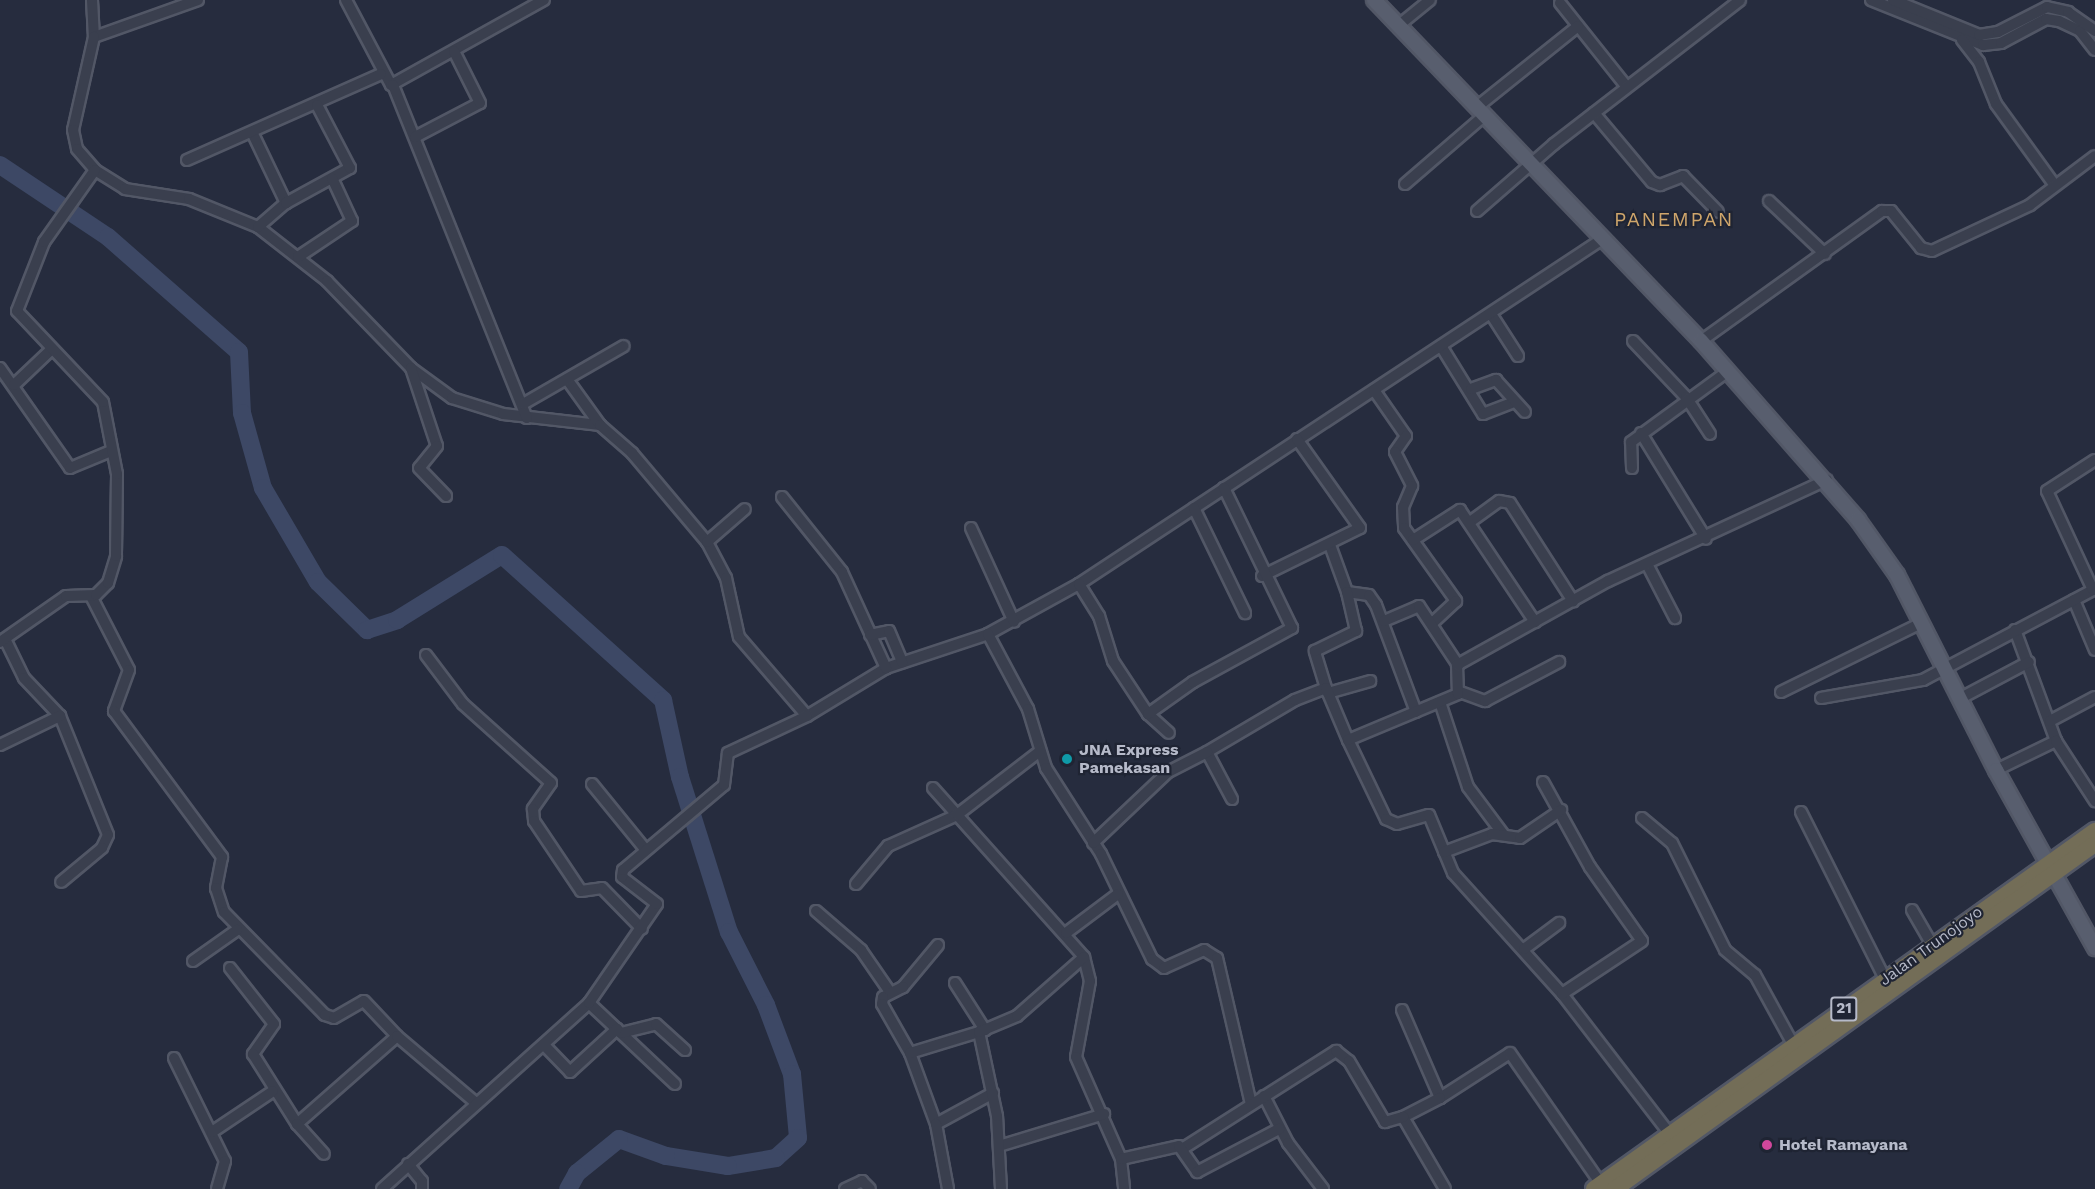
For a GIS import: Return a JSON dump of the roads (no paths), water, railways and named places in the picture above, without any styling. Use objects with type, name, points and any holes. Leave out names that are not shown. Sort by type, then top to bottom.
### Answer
[{"type":"highway","name":"Jalan Trunojoyo","points":[[1603,1187],[2049,868],[2095,831]]},
{"type":"highway","name":"Jalan Trunojoyo","points":[[1603,1187],[1670,1134],[1932,944],[2049,868],[2095,844]]},
{"type":"main road","points":[[1374,0],[1604,238],[1827,480],[1897,575],[1996,770],[2095,948]]},
{"type":"street","points":[[92,0],[94,37],[73,130],[77,148],[95,170],[125,189],[189,199],[258,227],[298,257],[411,368],[452,398],[527,418],[600,425]]},
{"type":"street","points":[[94,37],[198,0]]},
{"type":"street","points":[[346,0],[381,74],[393,85],[527,418]]},
{"type":"street","points":[[393,85],[544,0]]},
{"type":"street","points":[[1398,26],[1430,0]]},
{"type":"street","points":[[1719,0],[1727,9]]},
{"type":"street","points":[[1477,211],[1626,86],[1740,0]]},
{"type":"street","points":[[1871,0],[1979,35],[1998,32],[2040,9],[2064,14],[2095,31]]},
{"type":"street","points":[[1893,0],[1912,14],[1962,40],[1994,45],[2046,19],[2064,14]]},
{"type":"street","points":[[1560,3],[1626,86]]},
{"type":"street","points":[[2064,14],[2095,51]]},
{"type":"street","points":[[1405,184],[1481,111],[1578,26]]},
{"type":"street","points":[[1962,40],[1979,62],[1996,104],[2054,184]]},
{"type":"street","points":[[415,137],[480,103],[454,51]]},
{"type":"street","points":[[187,160],[317,105],[381,74]]},
{"type":"street","points":[[258,227],[286,203],[351,165],[317,105]]},
{"type":"street","points":[[1594,113],[1652,182],[1660,185],[1683,176],[1718,212]]},
{"type":"street","points":[[252,132],[286,203]]},
{"type":"street","points":[[1701,341],[1887,210],[1921,248],[1932,251],[2030,205],[2054,184],[2095,156]]},
{"type":"street","points":[[61,882],[108,837],[89,778],[60,716],[24,678],[2,640],[66,596],[91,596],[108,583],[117,546],[119,495],[100,396],[17,312],[58,219],[95,170]]},
{"type":"street","points":[[298,257],[352,221],[332,178]]},
{"type":"street","points":[[1769,201],[1825,254]]},
{"type":"street","points":[[382,1189],[476,1103],[545,1046],[589,1003],[642,929],[657,902],[622,873],[673,823],[725,783],[729,752],[807,716],[886,668],[988,634],[1014,622],[1079,584],[1604,238]]},
{"type":"street","points":[[1491,314],[1518,356]]},
{"type":"street","points":[[1633,341],[1688,401],[1710,434]]},
{"type":"street","points":[[523,404],[569,382],[624,346]]},
{"type":"street","points":[[1441,346],[1471,389],[1486,416],[1512,403]]},
{"type":"street","points":[[14,385],[52,349]]},
{"type":"street","points":[[0,368],[69,467],[111,451]]},
{"type":"street","points":[[411,368],[437,446],[419,468],[446,496]]},
{"type":"street","points":[[1632,468],[1628,446],[1641,433],[1728,371]]},
{"type":"street","points":[[1471,389],[1496,380],[1512,403],[1524,412]]},
{"type":"street","points":[[569,382],[600,425],[633,453],[708,542],[726,578],[739,637],[807,716]]},
{"type":"street","points":[[1374,390],[1406,436],[1395,452],[1412,484],[1402,520],[1413,540],[1456,601],[1432,623]]},
{"type":"street","points":[[1641,433],[1706,539]]},
{"type":"street","points":[[1262,576],[1330,544],[1359,526],[1297,439]]},
{"type":"street","points":[[1821,698],[1912,684],[2094,590],[2047,491],[2095,460]]},
{"type":"street","points":[[1458,664],[1647,564],[1706,539],[1827,480]]},
{"type":"street","points":[[1148,714],[1193,682],[1292,630],[1262,576],[1224,488]]},
{"type":"street","points":[[782,497],[842,572],[886,668]]},
{"type":"street","points":[[1470,522],[1502,500],[1510,503],[1574,601]]},
{"type":"street","points":[[1194,508],[1245,613]]},
{"type":"street","points":[[708,542],[745,509]]},
{"type":"street","points":[[1413,540],[1457,510],[1470,522],[1535,622]]},
{"type":"street","points":[[971,528],[1014,622]]},
{"type":"street","points":[[1330,544],[1357,629],[1315,651],[1327,690],[1348,741],[1388,821],[1406,822],[1428,814],[1461,884],[1562,994],[1670,1134]]},
{"type":"street","points":[[1647,564],[1675,618]]},
{"type":"street","points":[[1079,584],[1099,616],[1108,652],[1148,714],[1169,733]]},
{"type":"street","points":[[1347,592],[1371,596],[1384,621],[1416,712]]},
{"type":"street","points":[[91,596],[129,670],[114,711],[222,857],[217,896],[237,930],[325,1016],[338,1016],[364,1000],[397,1036],[476,1103]]},
{"type":"street","points":[[2074,600],[2095,650]]},
{"type":"street","points":[[1384,621],[1417,605],[1432,623],[1458,664],[1460,692]]},
{"type":"street","points":[[1781,692],[1922,623]]},
{"type":"street","points":[[2015,630],[2056,741],[2095,801]]},
{"type":"street","points":[[870,634],[889,631],[902,662]]},
{"type":"street","points":[[988,634],[1028,710],[1040,751],[1058,790],[1093,843],[1158,966],[1170,966],[1204,950],[1217,958],[1251,1104]]},
{"type":"street","points":[[426,655],[463,704],[549,780],[550,789],[533,809],[534,821],[581,891],[602,888],[642,929]]},
{"type":"street","points":[[1348,741],[1460,692],[1485,701],[1559,662]]},
{"type":"street","points":[[1959,699],[2028,662]]},
{"type":"street","points":[[1093,843],[1168,772],[1327,690],[1370,681]]},
{"type":"street","points":[[2050,721],[2095,697]]},
{"type":"street","points":[[1440,702],[1468,787],[1503,834]]},
{"type":"street","points":[[0,745],[60,716]]},
{"type":"street","points":[[1996,770],[2056,741]]},
{"type":"street","points":[[856,884],[888,846],[957,814],[1040,751]]},
{"type":"street","points":[[1207,752],[1232,799]]},
{"type":"street","points":[[1544,782],[1590,867],[1642,941],[1562,994]]},
{"type":"street","points":[[592,784],[645,849]]},
{"type":"street","points":[[933,788],[998,866],[1066,933],[1084,957],[1090,981],[1076,1056],[1104,1114],[1121,1159],[1124,1189]]},
{"type":"street","points":[[1444,852],[1503,834],[1520,838],[1561,810]]},
{"type":"street","points":[[1801,812],[1885,979]]},
{"type":"street","points":[[1642,818],[1672,843],[1725,950],[1755,975],[1794,1046]]},
{"type":"street","points":[[1066,933],[1118,894]]},
{"type":"street","points":[[1912,910],[1932,944]]},
{"type":"street","points":[[816,911],[861,950],[890,992]]},
{"type":"street","points":[[1524,950],[1559,923]]},
{"type":"street","points":[[193,961],[237,930]]},
{"type":"street","points":[[938,945],[903,987],[890,992],[882,1004],[910,1053],[936,1124],[948,1189]]},
{"type":"street","points":[[910,1053],[982,1031],[1017,1016],[1084,957]]},
{"type":"street","points":[[230,968],[274,1024],[252,1049],[273,1091],[297,1124],[324,1154]]},
{"type":"street","points":[[955,983],[982,1031],[993,1093],[1001,1189]]},
{"type":"street","points":[[589,1003],[675,1084]]},
{"type":"street","points":[[1402,1010],[1440,1098]]},
{"type":"street","points":[[545,1046],[570,1072],[619,1031],[656,1024],[684,1050]]},
{"type":"street","points":[[297,1124],[397,1036]]},
{"type":"street","points":[[1121,1159],[1182,1149],[1338,1051],[1349,1061],[1385,1122],[1403,1117],[1440,1098],[1508,1052],[1603,1187]]},
{"type":"street","points":[[174,1058],[225,1161],[217,1189]]},
{"type":"street","points":[[212,1132],[273,1091]]},
{"type":"street","points":[[936,1124],[993,1093]]},
{"type":"street","points":[[1264,1096],[1279,1130],[1323,1189]]},
{"type":"street","points":[[999,1146],[1104,1114]]},
{"type":"street","points":[[1403,1117],[1445,1189]]},
{"type":"street","points":[[1182,1149],[1197,1172],[1279,1130]]},
{"type":"street","points":[[408,1164],[422,1181],[422,1189]]},
{"type":"street","points":[[845,1189],[862,1181],[870,1189]]},
{"type":"waterway","points":[[2036,18],[2045,14],[2069,18]]},
{"type":"waterway","points":[[0,165],[108,237],[239,352],[242,413],[263,488],[318,582],[367,630],[397,620],[502,555],[663,700],[680,777],[729,932],[766,1005],[792,1074],[798,1138],[776,1158],[728,1166],[666,1156],[619,1139],[577,1173],[568,1189]]},
{"type":"place","name":"JNA Express Pamekasan","points":[[1067,759]]},
{"type":"place","name":"Hotel Ramayana","points":[[1767,1145]]},
{"type":"district","name":"PANEMPAN","points":[[1674,219]]}]
